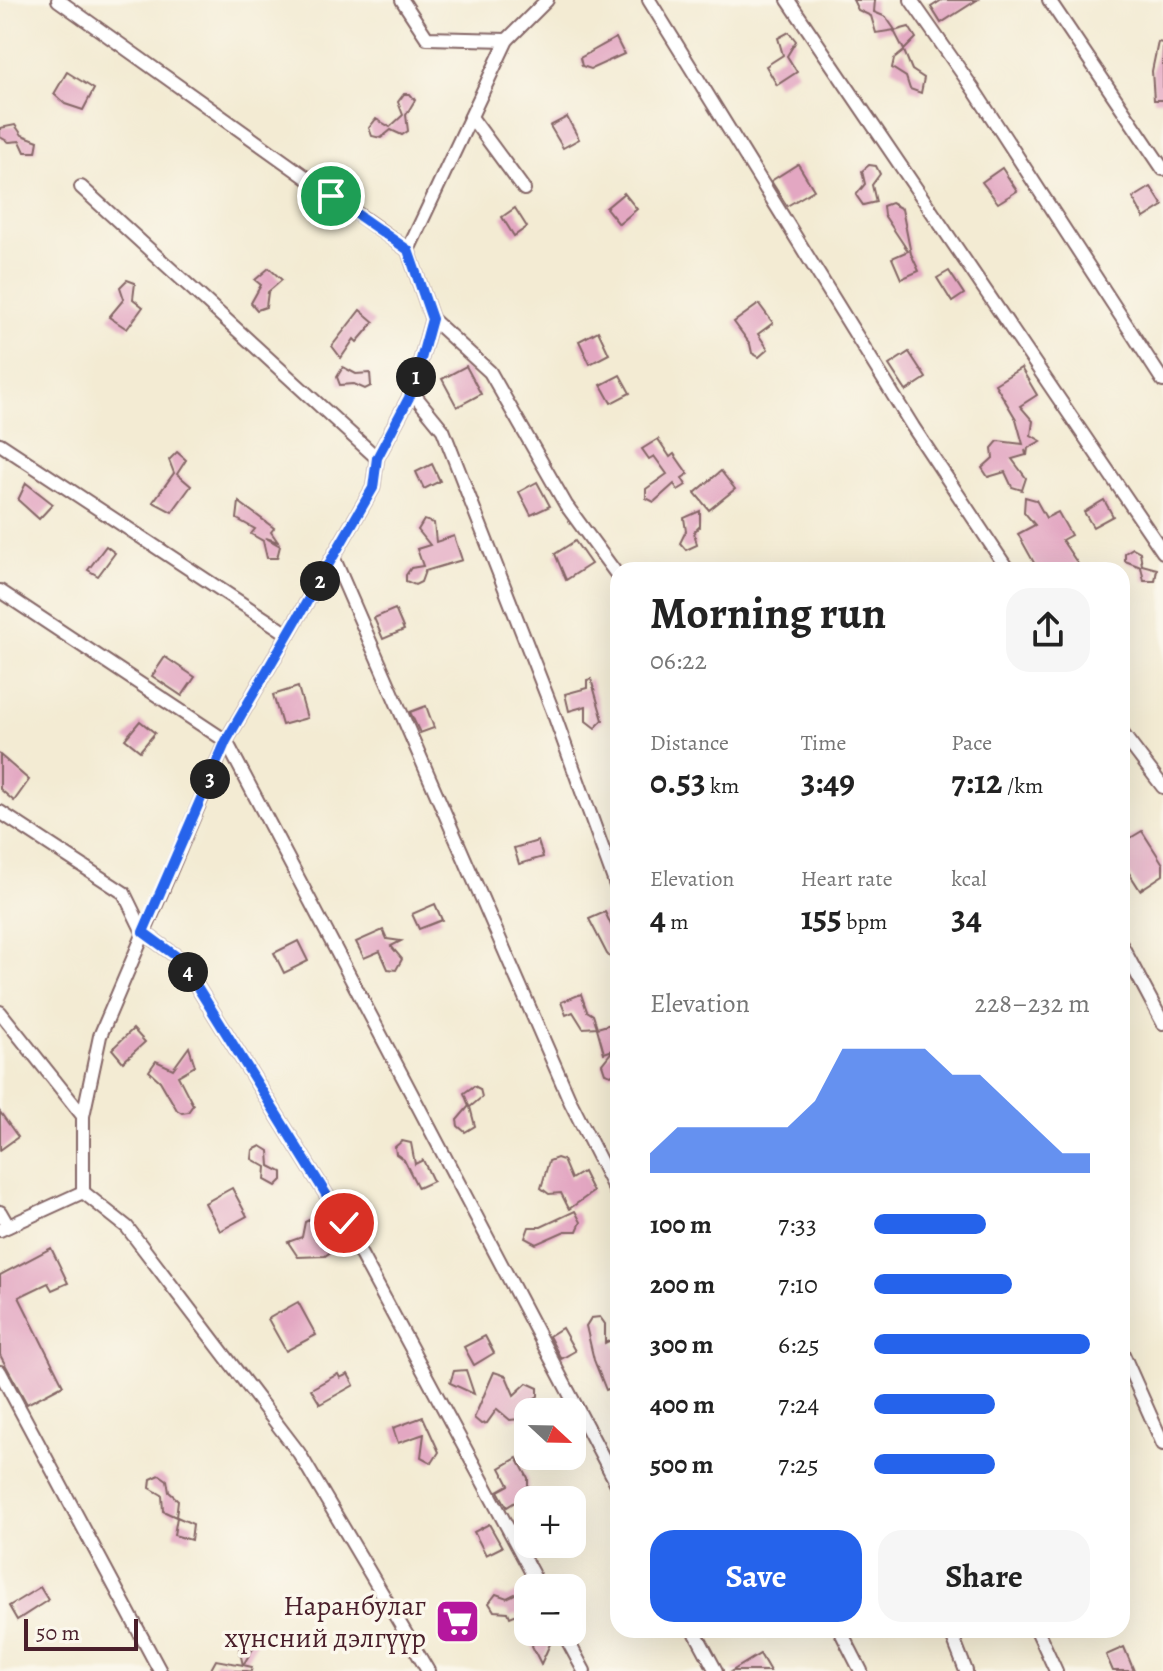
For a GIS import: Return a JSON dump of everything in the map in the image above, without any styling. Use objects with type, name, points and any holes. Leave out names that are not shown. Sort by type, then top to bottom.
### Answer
[{"type":"street","points":[[58,0],[408,250],[432,319],[490,372],[566,505],[610,565]]},
{"type":"street","points":[[402,0],[427,38],[507,40]]},
{"type":"street","points":[[408,250],[507,40],[547,0]]},
{"type":"street","points":[[649,0],[913,427],[1003,562]]},
{"type":"street","points":[[788,0],[1163,552]]},
{"type":"street","points":[[911,0],[974,90],[1163,381]]},
{"type":"street","points":[[1049,0],[1163,169]]},
{"type":"street","points":[[471,117],[524,189]]},
{"type":"street","points":[[81,187],[377,458]]},
{"type":"street","points":[[83,1192],[83,1116],[100,1036],[226,741],[373,488],[377,458],[412,392],[432,319]]},
{"type":"street","points":[[412,392],[443,430],[552,709],[610,869]]},
{"type":"street","points":[[0,444],[288,634]]},
{"type":"street","points":[[334,559],[564,1089],[610,1180]]},
{"type":"street","points":[[0,591],[226,741],[610,1471]]},
{"type":"street","points":[[1130,744],[1163,787]]},
{"type":"street","points":[[0,812],[124,893],[143,932],[180,959],[344,1223],[532,1574]]},
{"type":"street","points":[[1130,961],[1163,1023]]},
{"type":"street","points":[[0,1012],[83,1116]]},
{"type":"street","points":[[0,1212],[4,1228],[83,1192]]},
{"type":"street","points":[[83,1192],[127,1227],[299,1453],[428,1671]]},
{"type":"street","points":[[1130,1370],[1163,1444]]},
{"type":"street","points":[[0,1372],[160,1671]]},
{"type":"street","points":[[698,1638],[716,1671]]},
{"type":"street","points":[[844,1638],[861,1671]]},
{"type":"street","points":[[953,1638],[966,1671]]},
{"type":"street","points":[[1041,1638],[1056,1671]]},
{"type":"street","points":[[571,1646],[584,1671]]},
{"type":"building","points":[[853,0],[875,0],[874,12],[886,17],[895,30],[876,33],[871,16],[858,10]]},
{"type":"building","points":[[942,0],[977,0],[941,23],[931,7]]},
{"type":"building","points":[[909,27],[916,38],[904,50],[894,31]]},
{"type":"building","points":[[789,32],[796,41],[787,56],[797,72],[777,85],[766,66],[783,55],[778,38]]},
{"type":"building","points":[[616,38],[624,54],[591,69],[582,66],[580,58]]},
{"type":"building","points":[[1158,42],[1163,43],[1163,100],[1154,100],[1152,71]]},
{"type":"building","points":[[904,51],[912,70],[924,78],[921,93],[910,89],[906,77],[892,68],[894,59]]},
{"type":"building","points":[[67,72],[94,89],[83,110],[65,104],[54,94]]},
{"type":"building","points":[[404,94],[410,94],[415,100],[406,115],[408,131],[402,135],[391,130],[381,138],[372,136],[369,128],[376,119],[390,127],[403,115],[398,102]]},
{"type":"building","points":[[567,117],[579,139],[563,148],[550,126]]},
{"type":"building","points":[[15,125],[22,135],[38,141],[36,152],[25,152],[20,141],[9,142],[0,137],[0,128]]},
{"type":"building","points":[[798,164],[814,190],[787,206],[771,181]]},
{"type":"building","points":[[869,165],[876,166],[880,174],[872,185],[876,202],[863,205],[856,195],[865,184],[862,171]]},
{"type":"building","points":[[1002,168],[1017,191],[998,203],[982,182]]},
{"type":"building","points":[[1151,187],[1163,206],[1144,218],[1133,198]]},
{"type":"building","points":[[624,193],[637,209],[619,224],[606,208]]},
{"type":"building","points":[[891,203],[902,209],[911,254],[919,271],[901,279],[892,258],[908,251],[884,215],[883,206]]},
{"type":"building","points":[[515,208],[527,227],[514,236],[502,217]]},
{"type":"building","points":[[269,268],[282,280],[268,292],[266,307],[257,310],[251,303],[261,285],[255,280]]},
{"type":"building","points":[[949,271],[964,294],[952,302],[937,278]]},
{"type":"building","points":[[127,280],[135,283],[133,299],[143,307],[127,329],[109,317],[124,299],[120,287]]},
{"type":"building","points":[[759,304],[773,323],[758,334],[768,349],[759,357],[752,353],[750,344],[734,322]]},
{"type":"building","points":[[360,310],[374,322],[357,342],[354,339],[341,358],[332,346]]},
{"type":"building","points":[[598,331],[609,354],[590,364],[579,341]]},
{"type":"building","points":[[909,352],[926,378],[906,391],[889,365]]},
{"type":"building","points":[[466,366],[481,394],[457,407],[442,379]]},
{"type":"building","points":[[343,367],[356,374],[370,373],[371,386],[365,389],[354,384],[340,385],[337,377]]},
{"type":"building","points":[[1021,368],[1037,395],[1020,406],[1033,421],[1031,435],[1041,441],[1028,448],[1027,456],[1025,450],[1026,455],[1012,459],[1026,478],[1022,490],[1012,487],[1005,472],[988,477],[982,468],[993,458],[992,448],[998,441],[1023,444],[1016,419],[995,384]]},
{"type":"building","points":[[620,375],[630,393],[611,403],[601,385]]},
{"type":"building","points":[[658,439],[670,457],[674,454],[688,474],[682,478],[686,485],[678,490],[674,484],[654,502],[646,498],[646,489],[667,474],[654,456],[649,459],[642,449]]},
{"type":"building","points":[[177,452],[186,460],[177,474],[191,486],[172,512],[153,502],[174,473],[169,460]]},
{"type":"building","points":[[432,464],[440,481],[424,489],[416,472]]},
{"type":"building","points":[[721,471],[735,489],[709,510],[695,493]]},
{"type":"building","points":[[537,482],[550,506],[531,515],[519,492]]},
{"type":"building","points":[[26,483],[53,504],[39,519],[18,500]]},
{"type":"building","points":[[1025,497],[1036,500],[1046,518],[1058,512],[1071,535],[1062,540],[1077,562],[1034,562],[1018,534],[1035,525],[1024,512]]},
{"type":"building","points":[[1104,500],[1113,516],[1093,527],[1084,512]]},
{"type":"building","points":[[239,502],[274,528],[271,532],[278,542],[266,538],[280,546],[277,558],[267,558],[263,541],[251,534],[255,529],[237,519]]},
{"type":"building","points":[[700,511],[700,526],[694,532],[697,545],[686,550],[680,543],[686,531],[684,518]]},
{"type":"building","points":[[424,520],[434,523],[436,542],[454,536],[462,560],[425,571],[421,582],[415,585],[406,581],[406,575],[411,568],[423,566],[417,549],[430,545],[418,530]]},
{"type":"building","points":[[575,541],[591,564],[566,580],[555,554]]},
{"type":"building","points":[[106,546],[115,553],[98,576],[88,570]]},
{"type":"building","points":[[1133,548],[1140,552],[1142,565],[1157,569],[1155,581],[1144,581],[1141,567],[1125,561],[1125,553]]},
{"type":"building","points":[[395,609],[404,630],[383,639],[374,618]]},
{"type":"building","points":[[165,657],[195,677],[182,696],[152,676]]},
{"type":"building","points":[[591,679],[603,720],[595,728],[586,721],[586,706],[569,711],[565,694],[587,688],[587,680]]},
{"type":"building","points":[[298,687],[307,718],[282,725],[273,695]]},
{"type":"building","points":[[426,706],[434,728],[420,733],[410,712]]},
{"type":"building","points":[[140,721],[155,733],[140,751],[125,739]]},
{"type":"building","points":[[0,755],[29,780],[14,801],[0,789]]},
{"type":"building","points":[[1142,831],[1163,864],[1163,875],[1140,890],[1130,874],[1130,838]]},
{"type":"building","points":[[538,841],[543,857],[519,864],[514,848]]},
{"type":"building","points":[[435,904],[442,920],[419,929],[412,914]]},
{"type":"building","points":[[605,912],[610,923],[610,957],[607,954],[589,919]]},
{"type":"building","points":[[383,930],[387,939],[401,941],[391,946],[402,959],[396,970],[388,969],[380,951],[364,958],[356,942]]},
{"type":"building","points":[[298,941],[308,961],[284,973],[274,953]]},
{"type":"building","points":[[581,994],[597,1027],[583,1028],[573,1012],[566,1015],[561,1002]]},
{"type":"building","points":[[610,1024],[610,1051],[604,1053],[597,1028]]},
{"type":"building","points":[[133,1029],[145,1042],[123,1062],[112,1049]]},
{"type":"building","points":[[189,1047],[195,1066],[178,1076],[193,1105],[188,1112],[182,1113],[177,1110],[160,1081],[149,1071],[156,1061],[173,1069]]},
{"type":"building","points":[[610,1054],[610,1075],[605,1073],[602,1064]]},
{"type":"building","points":[[474,1086],[480,1089],[482,1097],[470,1107],[475,1126],[465,1132],[458,1126],[457,1120],[469,1106],[464,1093]]},
{"type":"building","points":[[0,1112],[18,1137],[0,1150]]},
{"type":"building","points":[[402,1141],[411,1143],[415,1164],[423,1160],[433,1181],[418,1188],[404,1160],[396,1154],[395,1147]]},
{"type":"building","points":[[261,1146],[269,1151],[270,1166],[282,1172],[282,1180],[276,1186],[265,1180],[266,1167],[252,1159],[253,1150]]},
{"type":"building","points":[[557,1158],[563,1160],[571,1179],[583,1172],[593,1192],[569,1209],[561,1193],[549,1194],[541,1188],[549,1161]]},
{"type":"building","points":[[232,1188],[247,1216],[220,1231],[205,1203]]},
{"type":"building","points":[[575,1211],[581,1222],[577,1231],[565,1231],[536,1244],[525,1238],[529,1227],[541,1227]]},
{"type":"building","points":[[313,1218],[321,1223],[322,1234],[331,1242],[332,1251],[325,1256],[298,1257],[288,1242],[302,1237],[305,1222]]},
{"type":"building","points":[[51,1248],[68,1283],[52,1290],[48,1283],[19,1297],[63,1385],[27,1404],[0,1355],[0,1275]]},
{"type":"building","points":[[298,1302],[316,1335],[286,1351],[268,1319]]},
{"type":"building","points":[[600,1317],[605,1324],[605,1343],[610,1340],[610,1388],[606,1390],[594,1360],[586,1326],[591,1318]]},
{"type":"building","points":[[562,1328],[575,1351],[561,1359],[549,1336]]},
{"type":"building","points":[[485,1336],[494,1353],[474,1365],[464,1347]]},
{"type":"building","points":[[466,1370],[474,1394],[450,1383],[454,1371]]},
{"type":"building","points":[[494,1372],[506,1376],[514,1395],[527,1383],[538,1388],[538,1396],[535,1398],[514,1398],[514,1420],[510,1420],[497,1409],[487,1423],[481,1424],[474,1418]]},
{"type":"building","points":[[338,1374],[340,1378],[348,1374],[354,1385],[320,1404],[311,1389]]},
{"type":"building","points":[[423,1417],[439,1452],[432,1463],[421,1457],[424,1434],[398,1443],[393,1428]]},
{"type":"building","points":[[514,1460],[514,1470],[524,1470],[528,1478],[528,1486],[514,1486],[514,1503],[507,1507],[498,1491],[509,1485],[500,1468]]},
{"type":"building","points":[[160,1475],[167,1480],[169,1492],[178,1500],[176,1517],[163,1511],[162,1495],[150,1488],[151,1479]]},
{"type":"building","points":[[177,1517],[193,1524],[191,1540],[174,1535]]},
{"type":"building","points":[[489,1524],[502,1547],[486,1555],[474,1532]]},
{"type":"building","points":[[40,1587],[48,1600],[17,1620],[9,1606]]},
{"type":"building","points":[[496,1594],[507,1598],[514,1594],[514,1615],[510,1617],[508,1612],[494,1611],[489,1603]]},
{"type":"building","name":"Наранбулаг хүнсний дэлгүүр","points":[[458,1607],[468,1628],[455,1634],[445,1613]]},
{"type":"building","points":[[245,1635],[252,1636],[257,1642],[243,1665],[238,1644]]},
{"type":"building","points":[[532,1646],[549,1646],[541,1664]]},
{"type":"building","points":[[1124,1647],[1134,1671],[1113,1671],[1106,1655]]},
{"type":"building","points":[[760,1654],[770,1671],[732,1671]]},
{"type":"building","points":[[216,1660],[252,1667],[251,1671],[210,1671]]},
{"type":"place","name":"Наранбулаг хүнсний дэлгүүр","points":[[457,1621]]},
{"type":"route","points":[[331,196],[408,250],[432,319],[412,392],[377,458],[373,488],[226,741],[143,932],[180,959],[344,1223]]}]
